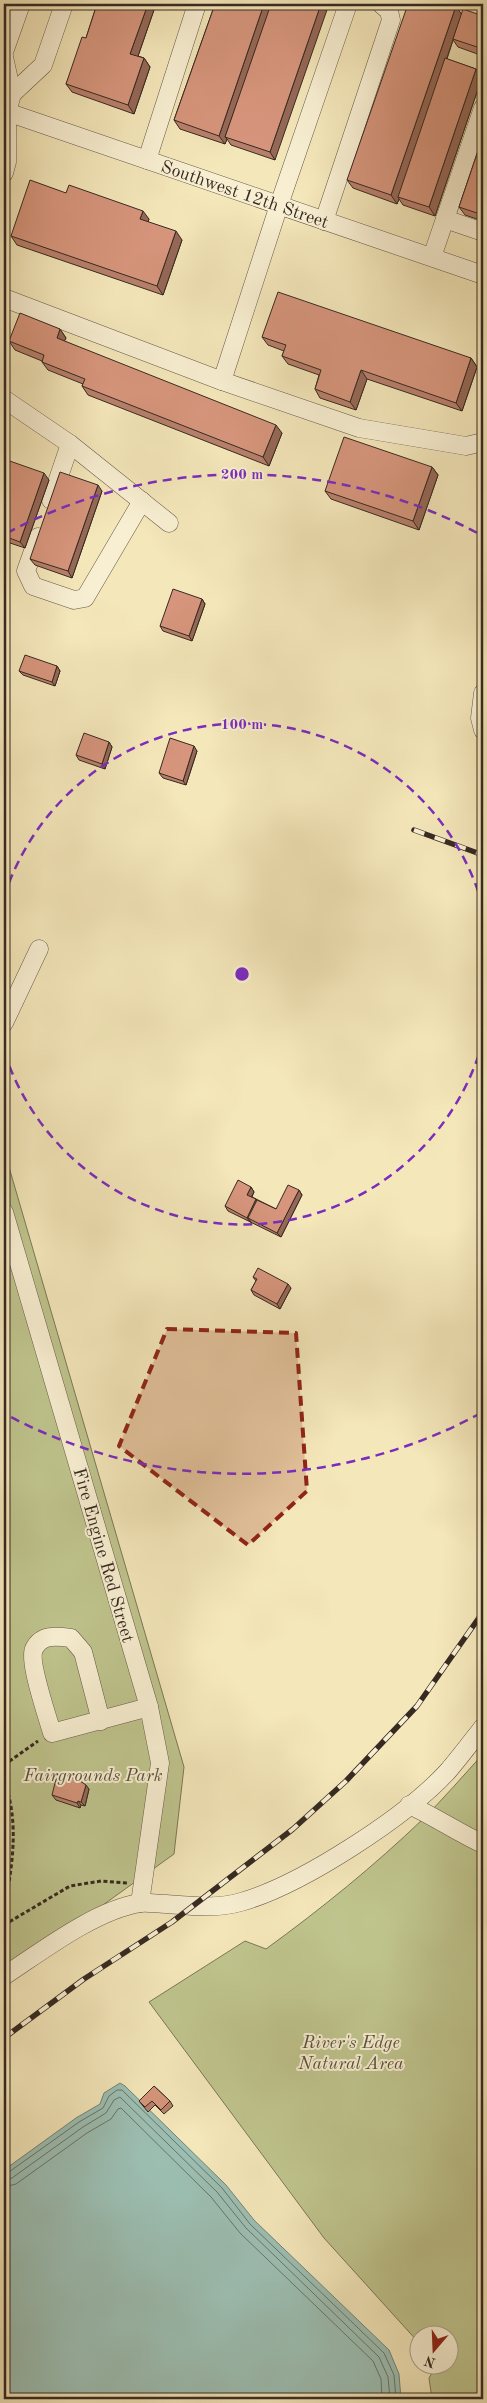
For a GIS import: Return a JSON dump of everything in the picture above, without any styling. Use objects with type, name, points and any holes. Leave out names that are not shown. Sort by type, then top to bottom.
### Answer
[{"type":"street","points":[[4,52],[21,4]]},
{"type":"street","points":[[4,172],[7,162],[6,112],[12,94],[42,65],[64,4]]},
{"type":"street","points":[[147,160],[197,4]]},
{"type":"street","points":[[222,381],[279,205],[348,4]]},
{"type":"street","points":[[324,220],[392,20],[389,11],[381,4]]},
{"type":"street","points":[[4,57],[12,94]]},
{"type":"street","points":[[432,258],[483,108]]},
{"type":"street","name":"Southwest 12th Street","points":[[6,112],[483,275]]},
{"type":"street","points":[[445,219],[483,232]]},
{"type":"street","points":[[4,298],[222,381],[359,428],[466,446],[483,442]]},
{"type":"street","points":[[4,399],[70,444],[169,523]]},
{"type":"street","points":[[70,444],[26,570],[33,586],[74,600],[85,598],[142,501]]},
{"type":"street","points":[[483,694],[480,718],[483,730]]},
{"type":"street","points":[[4,1023],[39,949]]},
{"type":"street","name":"Fire Engine Red Street","points":[[4,1212],[149,1707],[160,1763],[141,1894]]},
{"type":"street","points":[[101,1721],[82,1652],[72,1638],[54,1636],[40,1641],[33,1651],[38,1682],[52,1733],[101,1721],[149,1707]]},
{"type":"street","points":[[4,1976],[70,1933],[141,1894],[218,1906],[266,1894],[321,1865],[388,1821],[447,1772],[483,1727]]},
{"type":"street","points":[[408,1805],[435,1817],[483,1844]]},
{"type":"path","points":[[4,1765],[30,1745],[52,1733]]},
{"type":"path","points":[[4,1781],[13,1828],[10,1872],[4,1910]]},
{"type":"path","points":[[4,1925],[63,1889],[80,1883],[113,1882],[141,1894]]},
{"type":"highlighted area","points":[[167,1329],[296,1333],[307,1491],[248,1545],[119,1446]]},
{"type":"green space","name":"Fairgrounds Park","points":[[4,1150],[184,1767],[174,1854],[4,1976]]},
{"type":"green space","name":"River's Edge Natural Area","points":[[483,1754],[483,2399],[432,2399],[430,2376],[460,2376],[460,2326],[410,2326],[410,2333],[324,2238],[149,2002],[245,1941],[266,1949],[327,1903],[386,1854],[438,1803]]},
{"type":"water","points":[[120,2083],[226,2185],[254,2220],[389,2350],[399,2374],[401,2399],[4,2399],[4,2170],[76,2118],[100,2104],[104,2093]]},
{"type":"building","points":[[97,4],[148,4],[130,54],[144,58],[128,105],[66,84],[82,37],[86,38]]},
{"type":"building","points":[[215,4],[264,4],[219,136],[174,120]]},
{"type":"building","points":[[271,4],[321,4],[270,152],[225,137]]},
{"type":"building","points":[[408,4],[448,4],[456,6],[391,195],[347,180]]},
{"type":"building","points":[[463,9],[483,16],[483,49],[453,39]]},
{"type":"building","points":[[445,58],[476,69],[429,207],[398,197]]},
{"type":"building","points":[[483,136],[483,215],[459,207]]},
{"type":"building","points":[[30,180],[66,193],[69,185],[143,211],[140,219],[176,231],[157,286],[11,236]]},
{"type":"building","points":[[278,292],[471,358],[456,403],[361,370],[350,402],[315,389],[321,370],[282,356],[286,345],[262,337]]},
{"type":"building","points":[[20,313],[60,329],[57,338],[276,425],[263,457],[82,386],[85,379],[42,362],[44,355],[9,341]]},
{"type":"building","points":[[344,437],[432,467],[413,521],[325,491]]},
{"type":"building","points":[[4,459],[44,473],[20,542],[4,536]]},
{"type":"building","points":[[60,472],[98,485],[68,571],[30,559]]},
{"type":"building","points":[[173,589],[202,599],[189,636],[160,626]]},
{"type":"building","points":[[25,655],[57,666],[52,682],[19,671]]},
{"type":"building","points":[[84,733],[109,742],[102,764],[76,755]]},
{"type":"building","points":[[170,738],[194,746],[183,781],[159,773]]},
{"type":"building","points":[[238,1180],[251,1187],[247,1195],[256,1199],[247,1218],[225,1206]]},
{"type":"building","points":[[288,1185],[299,1190],[277,1233],[248,1218],[257,1200],[276,1209]]},
{"type":"building","points":[[258,1268],[288,1284],[277,1304],[251,1290],[257,1279],[253,1277]]},
{"type":"building","points":[[75,1774],[78,1775],[77,1779],[86,1785],[81,1802],[78,1801],[77,1803],[52,1795],[56,1779],[68,1782],[69,1777],[74,1778]]},
{"type":"building","points":[[154,2086],[170,2101],[161,2110],[152,2101],[145,2107],[139,2101]]},
{"type":"railway","points":[[414,830],[483,855]]},
{"type":"railway","points":[[4,2038],[84,1979],[172,1922],[293,1829],[346,1781],[417,1706],[483,1612]]}]
